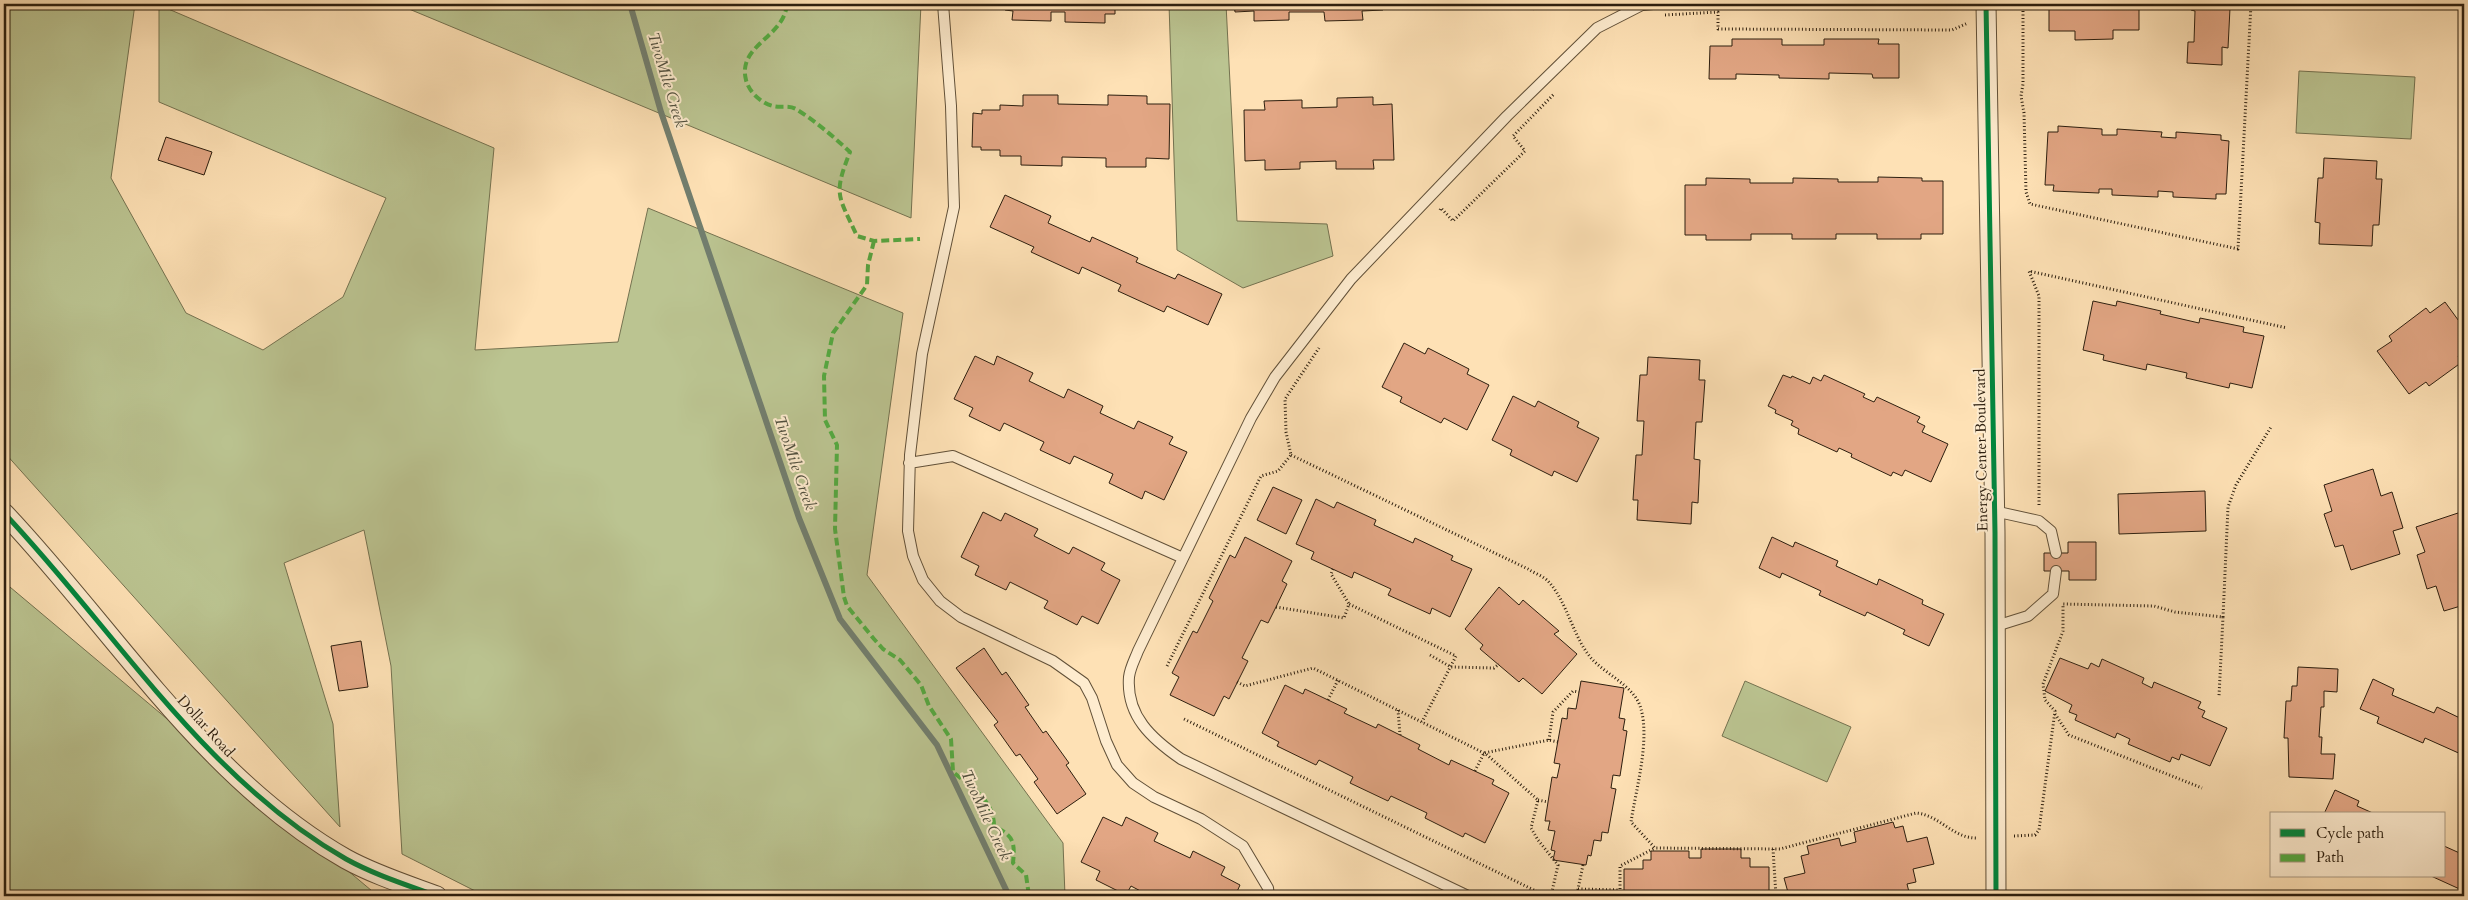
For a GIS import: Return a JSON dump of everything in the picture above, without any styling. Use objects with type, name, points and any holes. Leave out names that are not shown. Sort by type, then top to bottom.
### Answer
[{"type":"street","name":"Energy Center Boulevard","points":[[1987,10],[1996,626],[1996,896]]},
{"type":"street","name":"Dollar Road","points":[[4,513],[39,550],[205,746],[261,799],[281,815],[346,858],[392,880],[438,896]]},
{"type":"lane","points":[[943,4],[954,207],[922,354],[909,463],[908,531],[913,556],[924,580],[940,601],[976,625],[1052,661],[1084,683],[1092,698],[1106,741],[1123,771],[1133,783],[1154,797],[1201,819],[1243,846],[1268,888],[1268,896]]},
{"type":"lane","points":[[1468,896],[1181,759],[1162,746],[1144,729],[1130,704],[1129,676],[1138,651],[1250,418],[1275,377],[1352,279],[1507,116],[1597,28],[1642,5],[1653,4]]},
{"type":"lane","points":[[909,463],[953,456],[1183,558]]},
{"type":"lane","points":[[1994,511],[2038,521],[2051,531],[2056,553]]},
{"type":"lane","points":[[1996,626],[2028,616],[2054,594],[2056,570]]},
{"type":"path","points":[[2022,4],[2023,84],[2020,96],[2024,113],[2026,192],[2030,204],[2238,249],[2251,4]]},
{"type":"path","points":[[1663,15],[1718,12],[1718,29],[1952,30],[1987,10]]},
{"type":"path","points":[[1434,215],[1441,208],[1454,221],[1525,151],[1513,136],[1560,88]]},
{"type":"path","points":[[2038,521],[2039,296],[2029,272],[2286,328]]},
{"type":"path","points":[[1291,455],[1286,432],[1284,399],[1324,342]]},
{"type":"path","points":[[2219,696],[2228,507],[2236,485],[2271,427]]},
{"type":"path","points":[[1167,666],[1261,476],[1278,471],[1291,455]]},
{"type":"path","points":[[1291,455],[1528,569],[1547,580],[1556,593],[1577,638],[1590,657],[1605,672],[1628,688],[1641,707],[1645,732],[1631,822],[1655,848]]},
{"type":"path","points":[[1333,569],[1331,574],[1349,604],[1456,656],[1422,722]]},
{"type":"path","points":[[1276,607],[1344,618],[1349,604]]},
{"type":"path","points":[[2202,788],[2069,735],[2045,700],[2043,684],[2063,631],[2063,604],[2154,606],[2175,612],[2223,617]]},
{"type":"path","points":[[1430,655],[1451,667],[1494,668],[1498,664]]},
{"type":"path","points":[[1237,682],[1245,686],[1313,668],[1484,753],[1538,800],[1548,802]]},
{"type":"path","points":[[1328,700],[1338,680]]},
{"type":"path","points":[[1549,740],[1553,712],[1574,691],[1579,692]]},
{"type":"path","points":[[1398,710],[1400,735]]},
{"type":"path","points":[[1620,896],[1620,866],[1655,848],[1780,849],[1916,813],[1927,814],[1960,836],[1974,838],[2035,835],[2039,830],[2054,713]]},
{"type":"path","points":[[1184,719],[1546,896]]},
{"type":"path","points":[[1484,753],[1549,740],[1558,742]]},
{"type":"path","points":[[1475,771],[1484,753]]},
{"type":"path","points":[[1538,800],[1532,828],[1538,840],[1558,865],[1551,896]]},
{"type":"path","points":[[1772,849],[1776,896]]},
{"type":"path","points":[[1576,896],[1583,865]]},
{"type":"path","points":[[1578,889],[1620,890]]},
{"type":"green space","points":[[4,4],[135,4],[111,178],[186,313],[263,350],[343,297],[386,198],[159,102],[159,5],[494,148],[475,350],[618,342],[648,208],[903,313],[867,575],[1063,843],[1065,896],[485,896],[402,854],[391,666],[364,530],[284,563],[333,724],[340,827],[4,452]]},
{"type":"green space","points":[[397,4],[921,4],[911,218]]},
{"type":"green space","points":[[1169,4],[1226,4],[1237,221],[1327,224],[1333,256],[1243,288],[1177,250]]},
{"type":"green space","points":[[2299,71],[2415,77],[2411,139],[2296,133]]},
{"type":"green space","points":[[4,582],[378,896],[4,896]]},
{"type":"green space","points":[[1745,681],[1851,727],[1827,782],[1722,736]]},
{"type":"building","points":[[1005,4],[1143,4],[1143,6],[1134,6],[1134,9],[1115,9],[1115,14],[1105,14],[1105,23],[1065,22],[1065,12],[1051,12],[1051,21],[1012,20],[1013,11],[1005,10]]},
{"type":"building","points":[[1234,4],[1383,4],[1383,10],[1362,11],[1363,20],[1325,21],[1324,12],[1289,12],[1289,20],[1254,21],[1254,11],[1235,12]]},
{"type":"building","points":[[1527,4],[1540,4],[1534,10]]},
{"type":"building","points":[[2049,4],[2139,4],[2139,30],[2113,30],[2113,39],[2075,40],[2075,31],[2049,31]]},
{"type":"building","points":[[2191,4],[2225,4],[2225,8],[2230,8],[2228,48],[2222,47],[2222,65],[2187,63],[2188,42],[2194,42],[2195,11],[2191,10]]},
{"type":"building","points":[[1732,39],[1782,39],[1782,45],[1824,45],[1824,39],[1879,39],[1878,44],[1899,44],[1899,78],[1873,78],[1872,74],[1829,73],[1829,79],[1779,78],[1779,75],[1736,74],[1736,79],[1709,79],[1710,46],[1732,46]]},
{"type":"building","points":[[1023,95],[1058,95],[1058,104],[1108,105],[1108,95],[1147,96],[1147,104],[1170,104],[1169,159],[1146,158],[1146,167],[1106,167],[1106,158],[1062,157],[1062,166],[1021,165],[1021,156],[1000,156],[1000,150],[981,150],[981,147],[972,147],[973,113],[982,114],[982,110],[1000,110],[1000,105],[1023,106]]},
{"type":"building","points":[[1373,97],[1373,105],[1392,104],[1394,160],[1373,160],[1374,169],[1336,169],[1336,161],[1300,162],[1300,169],[1265,170],[1265,160],[1245,161],[1244,110],[1265,110],[1264,101],[1302,100],[1302,108],[1337,107],[1337,98]]},
{"type":"building","points":[[2058,126],[2102,129],[2102,135],[2117,135],[2117,129],[2162,132],[2161,137],[2176,138],[2176,132],[2221,135],[2221,140],[2229,141],[2226,194],[2216,194],[2216,199],[2173,197],[2173,192],[2158,191],[2158,197],[2112,195],[2112,189],[2099,189],[2099,193],[2053,191],[2054,185],[2045,185],[2048,132],[2058,132]]},
{"type":"building","points":[[166,137],[212,152],[204,175],[158,160]]},
{"type":"building","points":[[2324,158],[2377,161],[2376,179],[2382,179],[2379,225],[2373,225],[2372,246],[2319,244],[2320,223],[2315,222],[2318,178],[2323,178]]},
{"type":"building","points":[[1878,177],[1922,178],[1922,181],[1943,181],[1943,234],[1921,234],[1921,239],[1877,239],[1877,234],[1836,234],[1836,239],[1792,239],[1792,234],[1751,234],[1751,240],[1706,240],[1706,235],[1685,235],[1685,185],[1706,185],[1706,178],[1750,179],[1750,183],[1793,183],[1793,178],[1838,179],[1838,182],[1878,182]]},
{"type":"building","points":[[1005,195],[1051,216],[1048,223],[1090,242],[1092,237],[1138,258],[1136,262],[1175,279],[1178,274],[1222,294],[1208,325],[1167,306],[1164,312],[1118,291],[1121,285],[1082,267],[1079,274],[1031,252],[1034,247],[990,227]]},
{"type":"building","points":[[2093,301],[2116,306],[2117,301],[2161,311],[2160,314],[2199,323],[2200,318],[2244,327],[2243,332],[2264,336],[2252,388],[2230,383],[2229,388],[2186,378],[2187,373],[2147,364],[2146,370],[2103,360],[2104,355],[2083,350]]},
{"type":"building","points":[[2445,302],[2464,328],[2464,352],[2458,356],[2462,362],[2429,386],[2426,382],[2409,394],[2377,351],[2392,341],[2389,336],[2426,308],[2430,313]]},
{"type":"building","points":[[1404,343],[1425,354],[1428,348],[1469,369],[1467,374],[1489,385],[1467,430],[1444,418],[1441,423],[1400,402],[1402,397],[1382,387]]},
{"type":"building","points":[[975,356],[994,365],[997,356],[1033,373],[1029,381],[1064,398],[1068,389],[1103,406],[1100,413],[1134,429],[1138,421],[1173,437],[1169,444],[1187,452],[1164,500],[1145,491],[1142,499],[1109,483],[1113,474],[1074,456],[1070,464],[1040,450],[1044,442],[1004,423],[1000,431],[969,416],[973,408],[954,399]]},
{"type":"building","points":[[1648,357],[1700,360],[1699,380],[1705,380],[1702,422],[1696,422],[1694,459],[1700,460],[1698,503],[1692,502],[1691,524],[1637,520],[1638,500],[1633,500],[1636,455],[1642,455],[1644,421],[1637,421],[1640,375],[1647,375]]},
{"type":"building","points":[[1783,375],[1791,378],[1792,376],[1810,384],[1813,377],[1821,381],[1824,375],[1865,394],[1863,397],[1874,402],[1877,397],[1920,417],[1917,422],[1925,426],[1922,432],[1948,444],[1931,482],[1905,470],[1902,476],[1893,472],[1891,476],[1851,457],[1852,454],[1839,448],[1837,452],[1798,434],[1799,429],[1791,425],[1793,421],[1775,413],[1776,410],[1768,406]]},
{"type":"building","points":[[1513,396],[1535,407],[1538,401],[1579,422],[1577,427],[1599,438],[1577,482],[1554,471],[1552,476],[1510,455],[1512,450],[1492,440]]},
{"type":"building","points":[[2373,469],[2381,496],[2392,492],[2403,528],[2393,531],[2400,554],[2351,570],[2343,545],[2335,547],[2324,514],[2332,511],[2324,485]]},
{"type":"building","points":[[1273,487],[1302,500],[1286,534],[1257,520]]},
{"type":"building","points":[[2205,491],[2206,531],[2119,534],[2118,494]]},
{"type":"building","points":[[1316,499],[1334,508],[1337,502],[1376,520],[1374,525],[1413,543],[1415,538],[1453,556],[1451,560],[1472,569],[1450,617],[1432,608],[1430,614],[1388,595],[1391,589],[1354,572],[1352,578],[1311,559],[1314,552],[1296,544]]},
{"type":"building","points":[[2464,511],[2464,605],[2444,611],[2436,586],[2427,589],[2417,555],[2425,552],[2416,527]]},
{"type":"building","points":[[983,512],[1001,521],[1005,513],[1038,529],[1034,536],[1069,554],[1073,547],[1105,563],[1101,570],[1120,580],[1098,624],[1082,616],[1077,625],[1044,608],[1048,601],[1010,582],[1006,590],[975,575],[979,566],[961,557]]},
{"type":"building","points":[[1245,537],[1292,561],[1282,581],[1287,584],[1268,623],[1261,620],[1242,658],[1248,661],[1229,699],[1224,696],[1214,716],[1170,695],[1179,677],[1172,673],[1193,631],[1197,633],[1213,601],[1209,598],[1230,555],[1235,558]]},
{"type":"building","points":[[1772,537],[1793,547],[1795,542],[1838,561],[1836,566],[1877,585],[1879,579],[1923,600],[1922,604],[1944,614],[1929,646],[1903,634],[1905,630],[1867,612],[1865,616],[1819,595],[1821,591],[1782,573],[1780,578],[1759,568]]},
{"type":"building","points":[[2068,542],[2096,542],[2096,580],[2069,580],[2069,571],[2044,571],[2044,553],[2068,553]]},
{"type":"building","points":[[1499,587],[1519,605],[1523,600],[1559,631],[1554,634],[1577,654],[1542,694],[1523,678],[1519,682],[1480,649],[1483,645],[1465,629]]},
{"type":"building","points":[[361,641],[368,687],[339,691],[331,646]]},
{"type":"building","points":[[984,648],[1002,675],[1006,672],[1029,705],[1025,707],[1043,733],[1046,731],[1069,763],[1066,765],[1086,794],[1057,814],[1034,782],[1038,779],[1020,754],[1016,756],[994,725],[998,722],[956,668]]},
{"type":"building","points":[[2060,658],[2088,669],[2091,663],[2099,667],[2102,659],[2144,678],[2142,683],[2152,688],[2154,682],[2201,702],[2198,708],[2205,711],[2202,717],[2227,728],[2210,766],[2181,754],[2179,760],[2172,757],[2170,762],[2128,744],[2130,739],[2117,733],[2115,738],[2075,720],[2077,715],[2069,712],[2072,705],[2045,691]]},
{"type":"building","points":[[2298,667],[2338,669],[2337,692],[2324,691],[2324,707],[2321,707],[2319,737],[2322,737],[2321,754],[2335,754],[2333,779],[2289,777],[2288,738],[2284,738],[2286,701],[2291,701],[2292,686],[2297,686]]},
{"type":"building","points":[[2373,679],[2394,689],[2392,695],[2434,713],[2437,707],[2464,720],[2464,760],[2461,759],[2463,755],[2425,738],[2423,743],[2377,723],[2379,717],[2360,709]]},
{"type":"building","points":[[1581,681],[1624,688],[1619,718],[1625,719],[1623,730],[1627,731],[1620,776],[1613,775],[1611,788],[1616,789],[1608,833],[1602,832],[1601,841],[1594,840],[1591,856],[1588,855],[1586,865],[1553,860],[1555,851],[1551,850],[1555,831],[1548,830],[1550,821],[1545,821],[1552,777],[1557,778],[1560,764],[1554,763],[1562,718],[1567,719],[1568,708],[1576,709]]},
{"type":"building","points":[[1285,685],[1303,694],[1305,689],[1347,709],[1344,713],[1376,728],[1378,724],[1420,745],[1418,749],[1449,765],[1451,760],[1494,780],[1492,784],[1509,793],[1485,843],[1465,833],[1463,837],[1425,818],[1427,813],[1391,796],[1388,801],[1350,783],[1353,777],[1319,760],[1316,765],[1277,746],[1279,742],[1262,733]]},
{"type":"building","points":[[2335,790],[2359,801],[2357,806],[2370,812],[2325,812]]},
{"type":"building","points":[[1103,817],[1122,826],[1126,817],[1158,833],[1154,841],[1190,858],[1193,851],[1225,867],[1221,875],[1240,885],[1235,896],[1150,896],[1131,886],[1126,895],[1096,880],[1100,871],[1081,862]]},
{"type":"building","points":[[1893,822],[1895,828],[1903,826],[1907,842],[1927,837],[1934,864],[1913,869],[1916,882],[1907,884],[1909,892],[1891,896],[1872,896],[1871,893],[1857,896],[1810,896],[1809,892],[1789,896],[1784,878],[1805,873],[1801,856],[1809,854],[1807,846],[1839,838],[1841,846],[1856,842],[1854,832]]},
{"type":"building","points":[[2446,847],[2464,855],[2464,891],[2435,878],[2446,878]]},
{"type":"building","points":[[1701,849],[1741,849],[1741,858],[1750,858],[1750,867],[1769,867],[1769,896],[1624,896],[1624,869],[1643,869],[1643,860],[1651,860],[1651,851],[1689,851],[1689,858],[1701,858]]},
{"type":"waterway","name":"TwoMile Creek","points":[[630,4],[661,112],[799,518],[840,619],[937,745],[1009,896]]},
{"type":"marked path","points":[[787,4],[784,16],[778,25],[748,58],[745,68],[746,80],[750,89],[769,105],[796,109],[824,129],[850,152],[841,178],[840,195],[857,236],[874,241],[920,239]]},
{"type":"marked path","points":[[874,241],[868,265],[867,285],[833,333],[824,376],[825,420],[837,445],[835,529],[844,597],[847,606],[874,639],[883,649],[900,660],[921,685],[929,706],[951,739],[953,772],[986,801],[993,817],[994,826],[1006,833],[1012,840],[1014,850],[1013,863],[1026,875],[1029,896]]},
{"type":"cycle path","points":[[1986,4],[1995,533],[1996,896]]},
{"type":"cycle path","points":[[4,513],[163,700],[249,788],[295,826],[346,859],[380,875],[437,896]]}]
